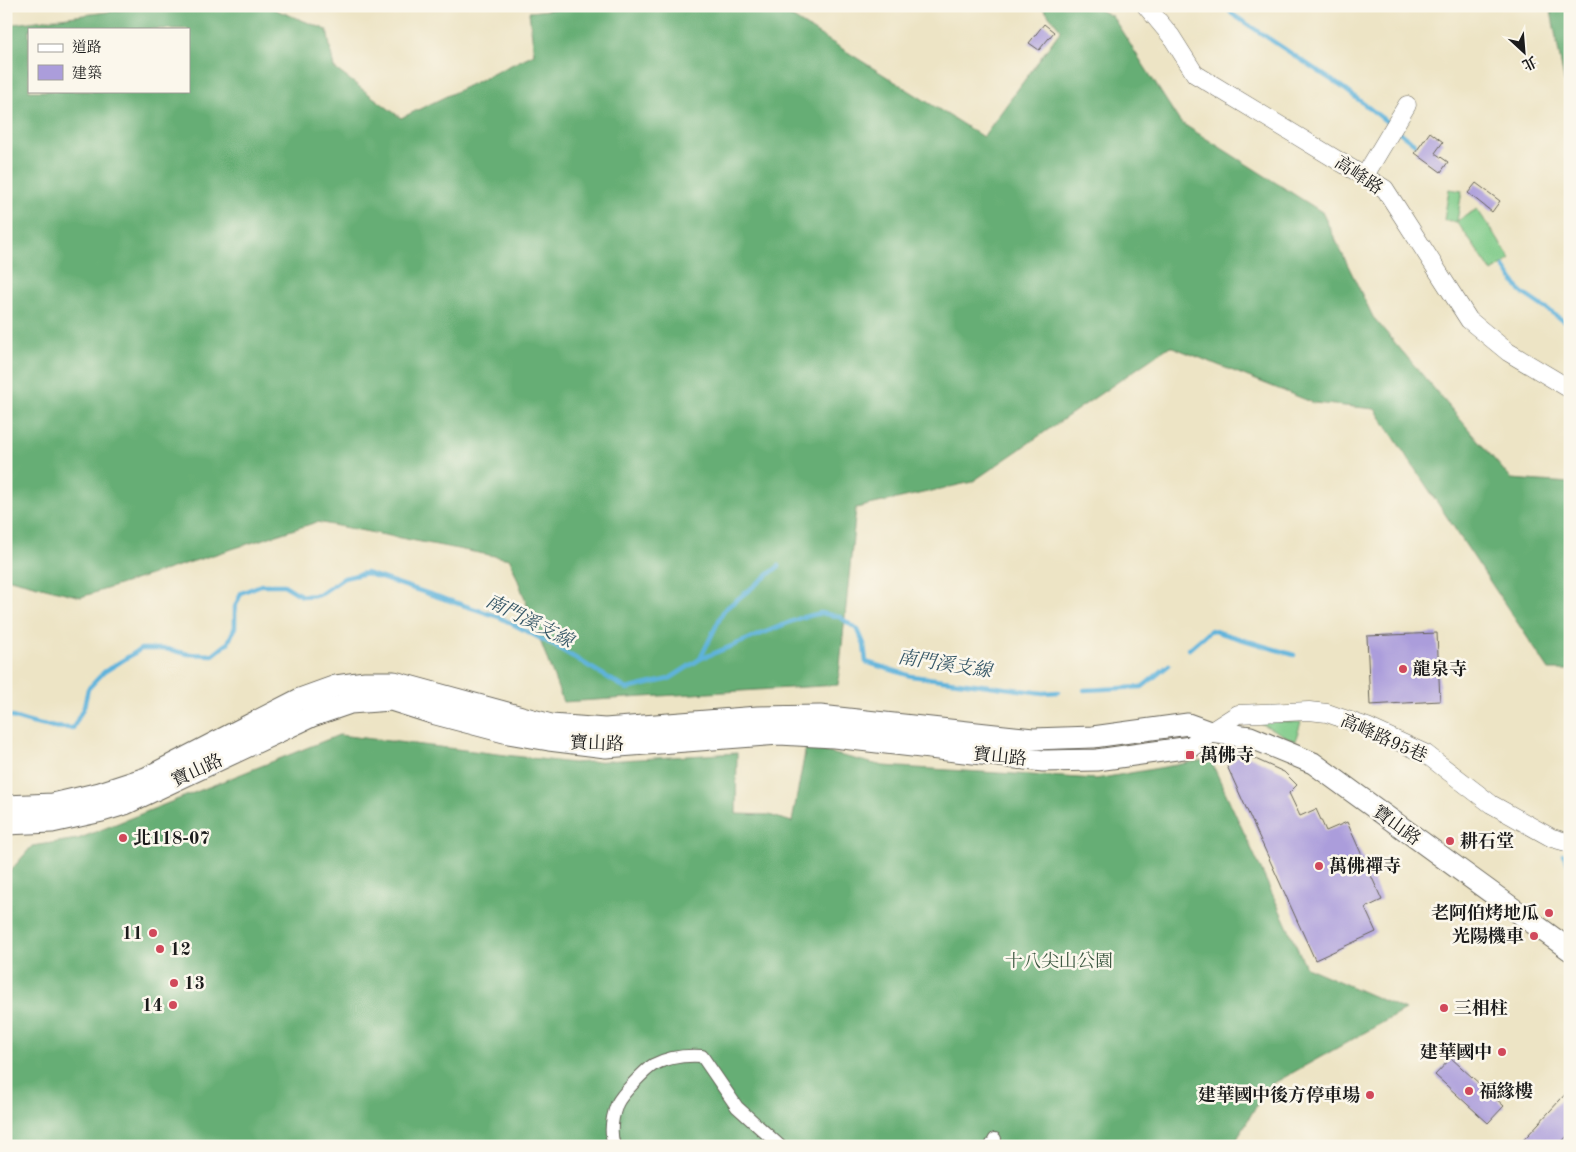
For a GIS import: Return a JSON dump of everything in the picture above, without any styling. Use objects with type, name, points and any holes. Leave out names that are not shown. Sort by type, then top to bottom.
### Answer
[{"type":"street","name":"高峰路","points":[[1146,6],[1171,36],[1195,74],[1385,189],[1469,320],[1508,352],[1570,389]]},
{"type":"street","points":[[1364,177],[1407,105]]},
{"type":"street","name":"寶山路","points":[[6,806],[53,804],[100,793],[146,778],[300,699],[336,686],[366,682],[394,682],[551,725],[605,729],[758,717],[820,716],[1033,739],[1093,737],[1188,724],[1210,732],[1250,737],[1313,763],[1570,950]]},
{"type":"street","name":"寶山路","points":[[6,824],[52,822],[125,804],[312,716],[350,703],[391,700],[508,733],[606,747],[779,734],[834,737],[1043,761],[1097,760],[1191,747],[1210,732]]},
{"type":"street","name":"高峰路95巷","points":[[1210,732],[1238,714],[1309,711],[1327,713],[1366,727],[1426,754],[1491,804],[1552,838],[1570,843]]},
{"type":"street","points":[[614,1146],[612,1138],[613,1119],[617,1103],[636,1080],[653,1065],[685,1055],[702,1056],[737,1107],[780,1146]]},
{"type":"green space","points":[[154,6],[266,6],[327,30],[334,68],[401,118],[534,54],[529,12],[585,6],[774,6],[983,137],[1061,30],[1041,6],[1091,6],[1112,16],[1180,122],[1322,212],[1373,317],[1511,479],[1570,483],[1570,670],[1549,670],[1375,409],[1314,403],[1170,346],[972,482],[856,508],[838,685],[563,702],[510,559],[317,522],[81,597],[6,578],[6,25]]},
{"type":"green space","points":[[1550,6],[1570,6],[1570,111]]},
{"type":"green space","points":[[1449,189],[1462,191],[1457,221],[1477,209],[1511,259],[1492,272],[1457,222],[1444,220]]},
{"type":"green space","points":[[1256,721],[1301,722],[1295,741]]},
{"type":"green space","name":"十八尖山公園","points":[[339,735],[573,763],[737,753],[736,814],[769,815],[792,822],[806,747],[883,766],[1096,779],[1210,759],[1306,967],[1405,1010],[1267,1087],[1233,1146],[6,1146],[6,876],[32,846],[78,839]]},
{"type":"building","points":[[1044,24],[1054,32],[1039,50],[1029,43]]},
{"type":"building","points":[[1430,132],[1443,142],[1435,153],[1448,162],[1441,172],[1415,153]]},
{"type":"building","points":[[1476,183],[1500,201],[1492,212],[1468,193]]},
{"type":"building","name":"龍泉寺","points":[[1437,633],[1440,701],[1370,705],[1367,636]]},
{"type":"building","name":"萬佛禪寺","points":[[1242,753],[1284,772],[1297,785],[1289,793],[1300,816],[1316,809],[1326,831],[1347,822],[1382,900],[1365,908],[1376,932],[1315,960],[1227,766]]},
{"type":"building","name":"福緣樓","points":[[1451,1058],[1504,1106],[1488,1123],[1435,1075]]},
{"type":"building","points":[[1570,1089],[1570,1133],[1558,1146],[1518,1146]]},
{"type":"waterway","points":[[135,6],[142,6]]},
{"type":"waterway","points":[[1226,6],[1232,14],[1342,87],[1391,125]]},
{"type":"waterway","points":[[1397,130],[1415,144]]},
{"type":"waterway","points":[[1504,267],[1521,292],[1570,325]]},
{"type":"waterway","points":[[700,659],[724,610],[779,566]]},
{"type":"waterway","name":"南門溪支線","points":[[6,715],[39,724],[73,728],[84,707],[88,689],[104,672],[141,649],[166,649],[188,654],[213,655],[228,643],[235,627],[235,607],[241,593],[261,585],[284,585],[302,596],[319,595],[344,578],[366,573],[499,617],[555,646],[627,689],[669,679],[700,659],[800,618],[821,613],[840,617],[858,630],[864,644],[866,662],[911,676],[1043,693],[1058,692]]},
{"type":"waterway","name":"南門溪支線","points":[[1189,649],[1211,630],[1294,655]]},
{"type":"waterway","name":"南門溪支線","points":[[1084,690],[1142,687],[1169,665]]},
{"type":"waterway","name":"南門溪支線","points":[[1563,854],[1570,866]]},
{"type":"place","name":"龍泉寺","points":[[1403,669]]},
{"type":"place","name":"萬佛寺","points":[[1190,755]]},
{"type":"place","name":"北118-07","points":[[123,838]]},
{"type":"place","name":"耕石堂","points":[[1450,841]]},
{"type":"place","name":"萬佛禪寺","points":[[1319,866]]},
{"type":"place","name":"老阿伯烤地瓜","points":[[1549,913]]},
{"type":"place","name":"11","points":[[153,933]]},
{"type":"place","name":"光陽機車","points":[[1534,936]]},
{"type":"place","name":"12","points":[[160,949]]},
{"type":"place","name":"13","points":[[174,983]]},
{"type":"place","name":"14","points":[[173,1005]]},
{"type":"place","name":"三相柱","points":[[1444,1008]]},
{"type":"place","name":"建華國中","points":[[1502,1052]]},
{"type":"place","name":"福緣樓","points":[[1469,1091]]},
{"type":"place","name":"建華國中後方停車場","points":[[1370,1095]]}]
